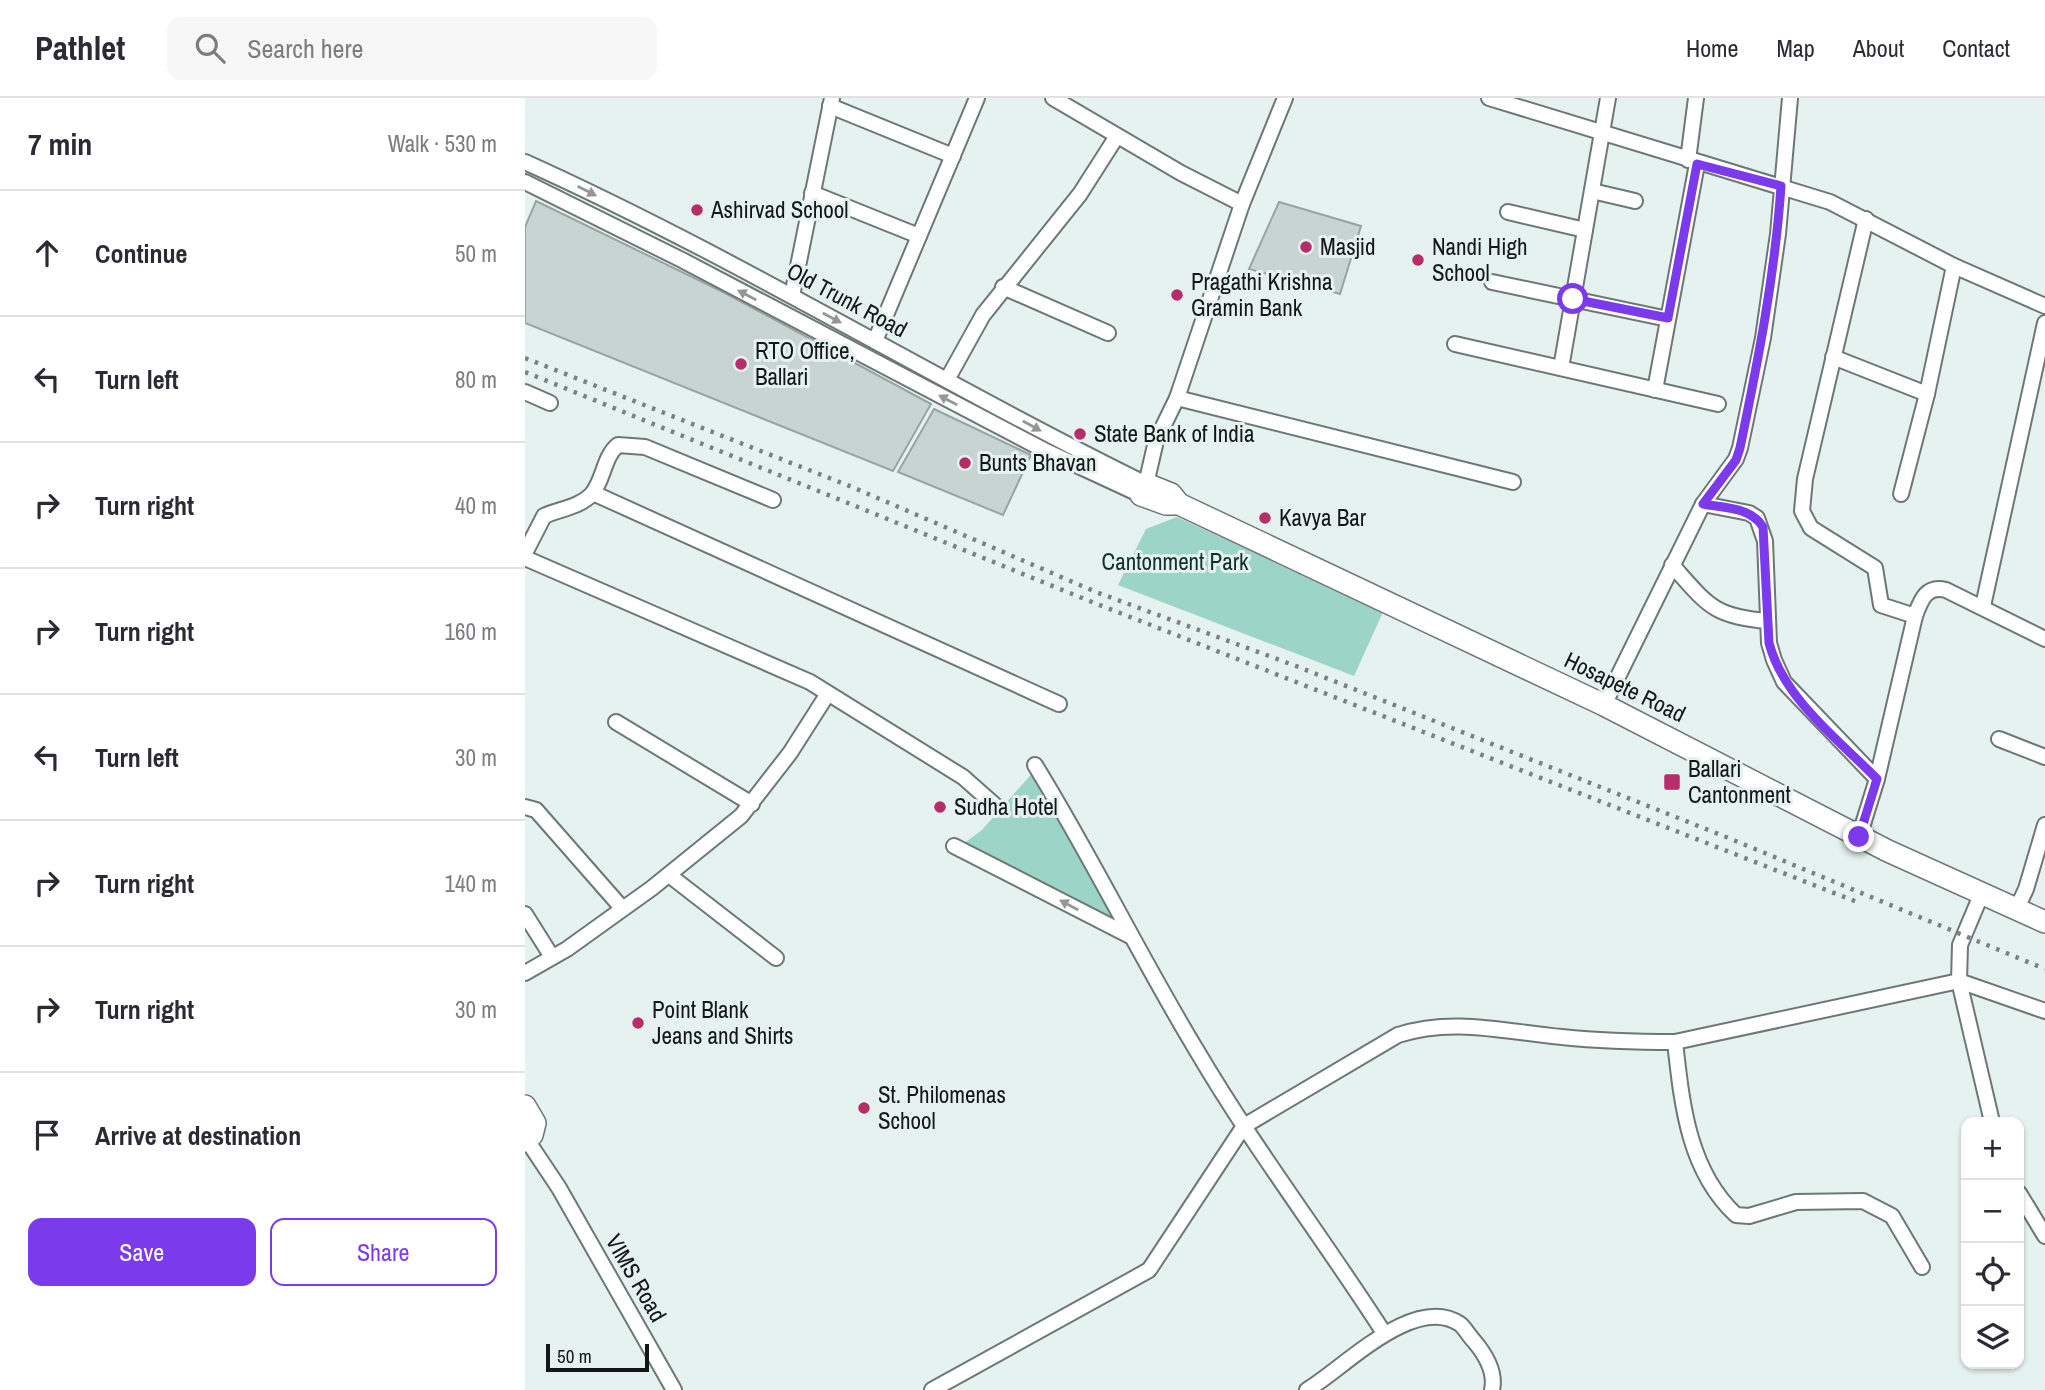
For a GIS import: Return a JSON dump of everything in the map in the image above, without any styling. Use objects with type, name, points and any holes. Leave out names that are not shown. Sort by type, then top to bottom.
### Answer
[{"type":"highway","name":"Hosapete Road","points":[[1143,489],[1166,504],[1179,503],[1604,705],[1859,837],[1980,895],[2045,922]]},
{"type":"street","points":[[875,341],[977,98]]},
{"type":"street","points":[[1053,98],[1242,204]]},
{"type":"street","points":[[1143,489],[1159,434],[1177,398],[1242,204],[1285,98]]},
{"type":"street","points":[[1489,98],[1830,202],[1954,266],[2045,306]]},
{"type":"street","points":[[1561,368],[1608,98]]},
{"type":"street","points":[[1655,390],[1693,162],[1696,98]]},
{"type":"street","points":[[1604,705],[1703,504],[1736,460],[1740,448],[1763,338],[1778,234],[1790,98]]},
{"type":"street","points":[[792,296],[831,102],[953,156]]},
{"type":"street","points":[[948,378],[983,315],[1072,203],[1117,136]]},
{"type":"street","name":"Old Trunk Road","points":[[525,162],[668,230],[948,378],[1143,489]]},
{"type":"street","name":"Old Trunk Road","points":[[525,182],[1044,450],[1143,489]]},
{"type":"street","points":[[1592,191],[1635,201]]},
{"type":"street","points":[[813,193],[919,236]]},
{"type":"street","points":[[1507,212],[1585,230]]},
{"type":"street","points":[[1866,219],[1805,479],[1802,511],[1811,528],[1875,568],[1881,605],[1915,616]]},
{"type":"street","points":[[657,248],[668,230]]},
{"type":"street","points":[[1901,494],[1927,394],[1954,266]]},
{"type":"street","points":[[1492,282],[1668,318]]},
{"type":"street","points":[[1003,287],[1108,333]]},
{"type":"street","points":[[1983,606],[2045,323]]},
{"type":"street","points":[[1455,344],[1718,404]]},
{"type":"street","points":[[1833,357],[1927,394]]},
{"type":"street","points":[[525,393],[550,403]]},
{"type":"street","points":[[1177,398],[1513,482]]},
{"type":"street","points":[[773,500],[631,444],[618,445],[612,450],[593,493],[582,502],[544,516],[525,556],[810,682],[827,695],[963,776],[998,808]]},
{"type":"street","points":[[593,493],[1059,704]]},
{"type":"street","points":[[1703,504],[1749,513],[1757,518],[1763,527],[1769,643],[1784,681],[1877,779]]},
{"type":"street","points":[[1672,565],[1709,606],[1722,614],[1768,621]]},
{"type":"street","points":[[1859,837],[1877,779],[1915,616],[1924,595],[1939,588],[1983,606],[2045,639]]},
{"type":"street","points":[[525,973],[669,875],[741,816],[827,695]]},
{"type":"street","points":[[616,722],[752,804]]},
{"type":"street","points":[[1999,739],[2045,757]]},
{"type":"street","points":[[1035,765],[1080,838],[1130,936],[1244,1126],[1384,1333]]},
{"type":"street","points":[[525,807],[536,810],[622,908]]},
{"type":"street","points":[[2015,910],[2026,889],[2045,825]]},
{"type":"street","points":[[954,846],[1130,936]]},
{"type":"street","points":[[669,875],[776,958]]},
{"type":"street","points":[[1980,895],[1960,945],[1959,981],[1991,1117]]},
{"type":"street","points":[[525,914],[552,957]]},
{"type":"street","points":[[932,1390],[1149,1270],[1244,1126],[1398,1035],[1420,1028],[1469,1025],[1561,1037],[1627,1042],[1675,1042],[1959,981],[2045,1011]]},
{"type":"street","points":[[1675,1042],[1685,1122],[1708,1182],[1730,1210],[1736,1215],[1749,1216],[1796,1202],[1863,1201],[1892,1216],[1922,1267]]},
{"type":"street","name":"VIMS Road","points":[[527,1123],[559,1188],[674,1390]]},
{"type":"street","points":[[2024,1201],[2045,1236]]},
{"type":"street","points":[[1307,1390],[1384,1333],[1403,1324],[1431,1319],[1448,1319],[1461,1325],[1490,1367],[1492,1390]]},
{"type":"green space","name":"Cantonment Park","points":[[1177,517],[1383,612],[1354,676],[1118,585],[1146,529]]},
{"type":"green space","points":[[1035,770],[1122,927],[959,847],[982,830]]},
{"type":"building","name":"RTO Office, Ballari","points":[[536,201],[725,293],[931,404],[893,471],[525,323],[525,227]]},
{"type":"building","name":"Masjid","points":[[1279,202],[1361,226],[1340,294],[1249,269]]},
{"type":"building","name":"Bunts Bhavan","points":[[934,409],[1031,455],[1003,515],[898,472]]},
{"type":"railway","points":[[525,358],[852,487],[1096,592],[1296,666],[1726,837],[2045,969]]},
{"type":"railway","points":[[525,372],[1092,602],[1857,902]]},
{"type":"place","name":"Ashirvad School","points":[[697,210]]},
{"type":"place","name":"Masjid","points":[[1306,247]]},
{"type":"place","name":"Nandi High School","points":[[1418,260]]},
{"type":"place","name":"Pragathi Krishna Gramin Bank","points":[[1177,295]]},
{"type":"place","name":"RTO Office, Ballari","points":[[741,364]]},
{"type":"place","name":"State Bank of India","points":[[1080,434]]},
{"type":"place","name":"Bunts Bhavan","points":[[965,463]]},
{"type":"place","name":"Kavya Bar","points":[[1265,518]]},
{"type":"place","name":"Ballari Cantonment","points":[[1672,782]]},
{"type":"place","name":"Sudha Hotel","points":[[940,807]]},
{"type":"place","name":"Point Blank Jeans and Shirts","points":[[638,1023]]},
{"type":"place","name":"St. Philomenas School","points":[[864,1108]]},
{"type":"route","points":[[1573,299],[1668,318],[1697,164],[1781,186],[1778,234],[1763,338],[1740,448],[1736,460],[1703,504],[1749,513],[1757,518],[1763,527],[1769,643],[1774,660],[1784,681],[1877,779],[1859,837]]}]
